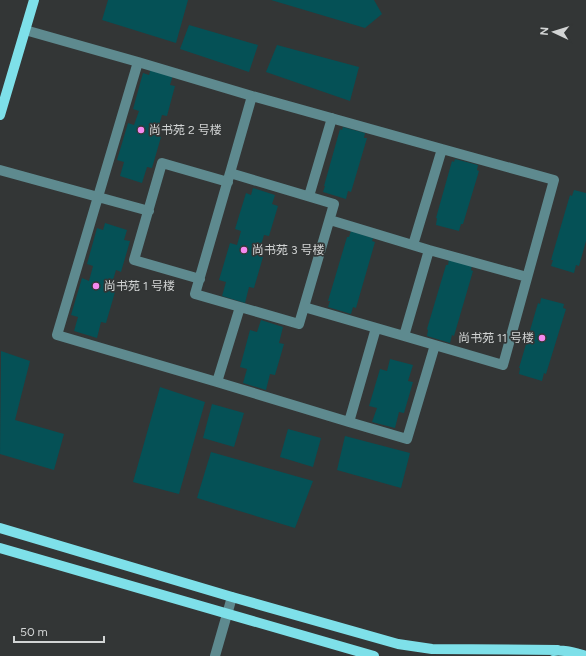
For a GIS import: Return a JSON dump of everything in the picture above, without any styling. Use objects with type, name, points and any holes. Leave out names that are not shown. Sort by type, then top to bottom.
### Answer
[{"type":"main road","points":[[0,115],[34,0]]},
{"type":"main road","points":[[0,528],[232,597],[398,644],[432,649],[558,650],[574,652],[586,656]]},
{"type":"main road","points":[[0,548],[374,656]]},
{"type":"main road","points":[[538,656],[542,653],[558,650]]},
{"type":"street","points":[[25,30],[252,96],[554,180],[503,365],[304,307]]},
{"type":"street","points":[[138,62],[57,335],[407,439],[435,345]]},
{"type":"street","points":[[200,279],[134,260],[162,163],[229,178],[309,196],[334,204],[330,220],[299,324],[195,294],[200,279],[229,178],[252,96]]},
{"type":"street","points":[[309,196],[332,118]]},
{"type":"street","points":[[413,245],[442,148]]},
{"type":"street","points":[[0,170],[149,211]]},
{"type":"street","points":[[330,220],[429,250],[527,277]]},
{"type":"street","points":[[404,336],[429,250]]},
{"type":"street","points":[[217,382],[240,307]]},
{"type":"street","points":[[349,422],[376,328]]},
{"type":"street","points":[[214,656],[232,597]]},
{"type":"building","points":[[108,0],[188,0],[176,43],[102,20]]},
{"type":"building","points":[[271,0],[374,0],[382,14],[365,28]]},
{"type":"building","points":[[189,25],[258,45],[249,72],[180,49]]},
{"type":"building","points":[[277,45],[359,67],[350,101],[266,72]]},
{"type":"building","name":"尚书苑 2 号楼","points":[[151,68],[173,75],[170,85],[175,86],[167,116],[162,115],[156,135],[161,137],[152,168],[147,167],[142,183],[120,176],[124,162],[117,160],[128,123],[134,125],[139,111],[133,109],[143,73],[149,75]]},
{"type":"building","points":[[343,127],[365,133],[364,138],[367,138],[351,192],[348,191],[346,199],[323,192],[340,129],[342,130]]},
{"type":"building","points":[[455,159],[478,165],[477,170],[479,171],[463,224],[461,224],[459,231],[436,225],[436,218],[452,161],[454,162]]},
{"type":"building","name":"尚书苑 3 号楼","points":[[253,188],[275,195],[272,204],[278,206],[269,236],[264,235],[258,255],[263,257],[254,288],[249,287],[245,303],[222,296],[226,282],[219,280],[230,243],[237,245],[241,231],[235,229],[246,193],[251,195]]},
{"type":"building","points":[[574,190],[586,193],[586,241],[579,266],[576,265],[574,273],[551,266],[553,260],[551,260],[570,195],[572,196]]},
{"type":"building","name":"尚书苑 1 号楼","points":[[105,223],[127,230],[124,240],[130,241],[121,272],[116,270],[110,290],[115,292],[106,323],[101,322],[97,338],[74,331],[78,317],[71,315],[82,278],[89,281],[93,266],[87,264],[97,228],[103,230]]},
{"type":"building","points":[[351,231],[373,238],[372,241],[375,242],[356,308],[353,307],[351,314],[328,307],[330,301],[328,301],[347,237],[349,237]]},
{"type":"building","points":[[449,259],[472,266],[471,270],[473,271],[454,336],[452,335],[450,343],[427,336],[427,329]]},
{"type":"building","name":"尚书苑 11 号楼","points":[[541,298],[564,304],[563,308],[566,309],[546,374],[544,373],[542,381],[519,374],[519,368],[538,303],[540,304]]},
{"type":"building","points":[[261,320],[283,327],[279,343],[284,344],[275,375],[270,374],[266,390],[243,383],[247,369],[240,367],[250,330],[257,332]]},
{"type":"building","points":[[1,351],[30,361],[15,420],[64,434],[54,470],[0,454]]},
{"type":"building","points":[[390,359],[413,365],[408,381],[413,382],[404,413],[399,412],[395,428],[372,422],[377,408],[369,406],[380,369],[387,371]]},
{"type":"building","points":[[160,387],[205,402],[179,494],[133,482]]},
{"type":"building","points":[[212,404],[244,413],[234,447],[203,438]]},
{"type":"building","points":[[288,429],[321,438],[313,467],[280,457]]},
{"type":"building","points":[[345,436],[410,453],[401,488],[337,470]]},
{"type":"building","points":[[211,452],[313,481],[295,528],[197,498]]},
{"type":"place","name":"尚书苑 2 号楼","points":[[141,130]]},
{"type":"place","name":"尚书苑 3 号楼","points":[[244,250]]},
{"type":"place","name":"尚书苑 1 号楼","points":[[96,286]]},
{"type":"place","name":"尚书苑 11 号楼","points":[[542,338]]}]
